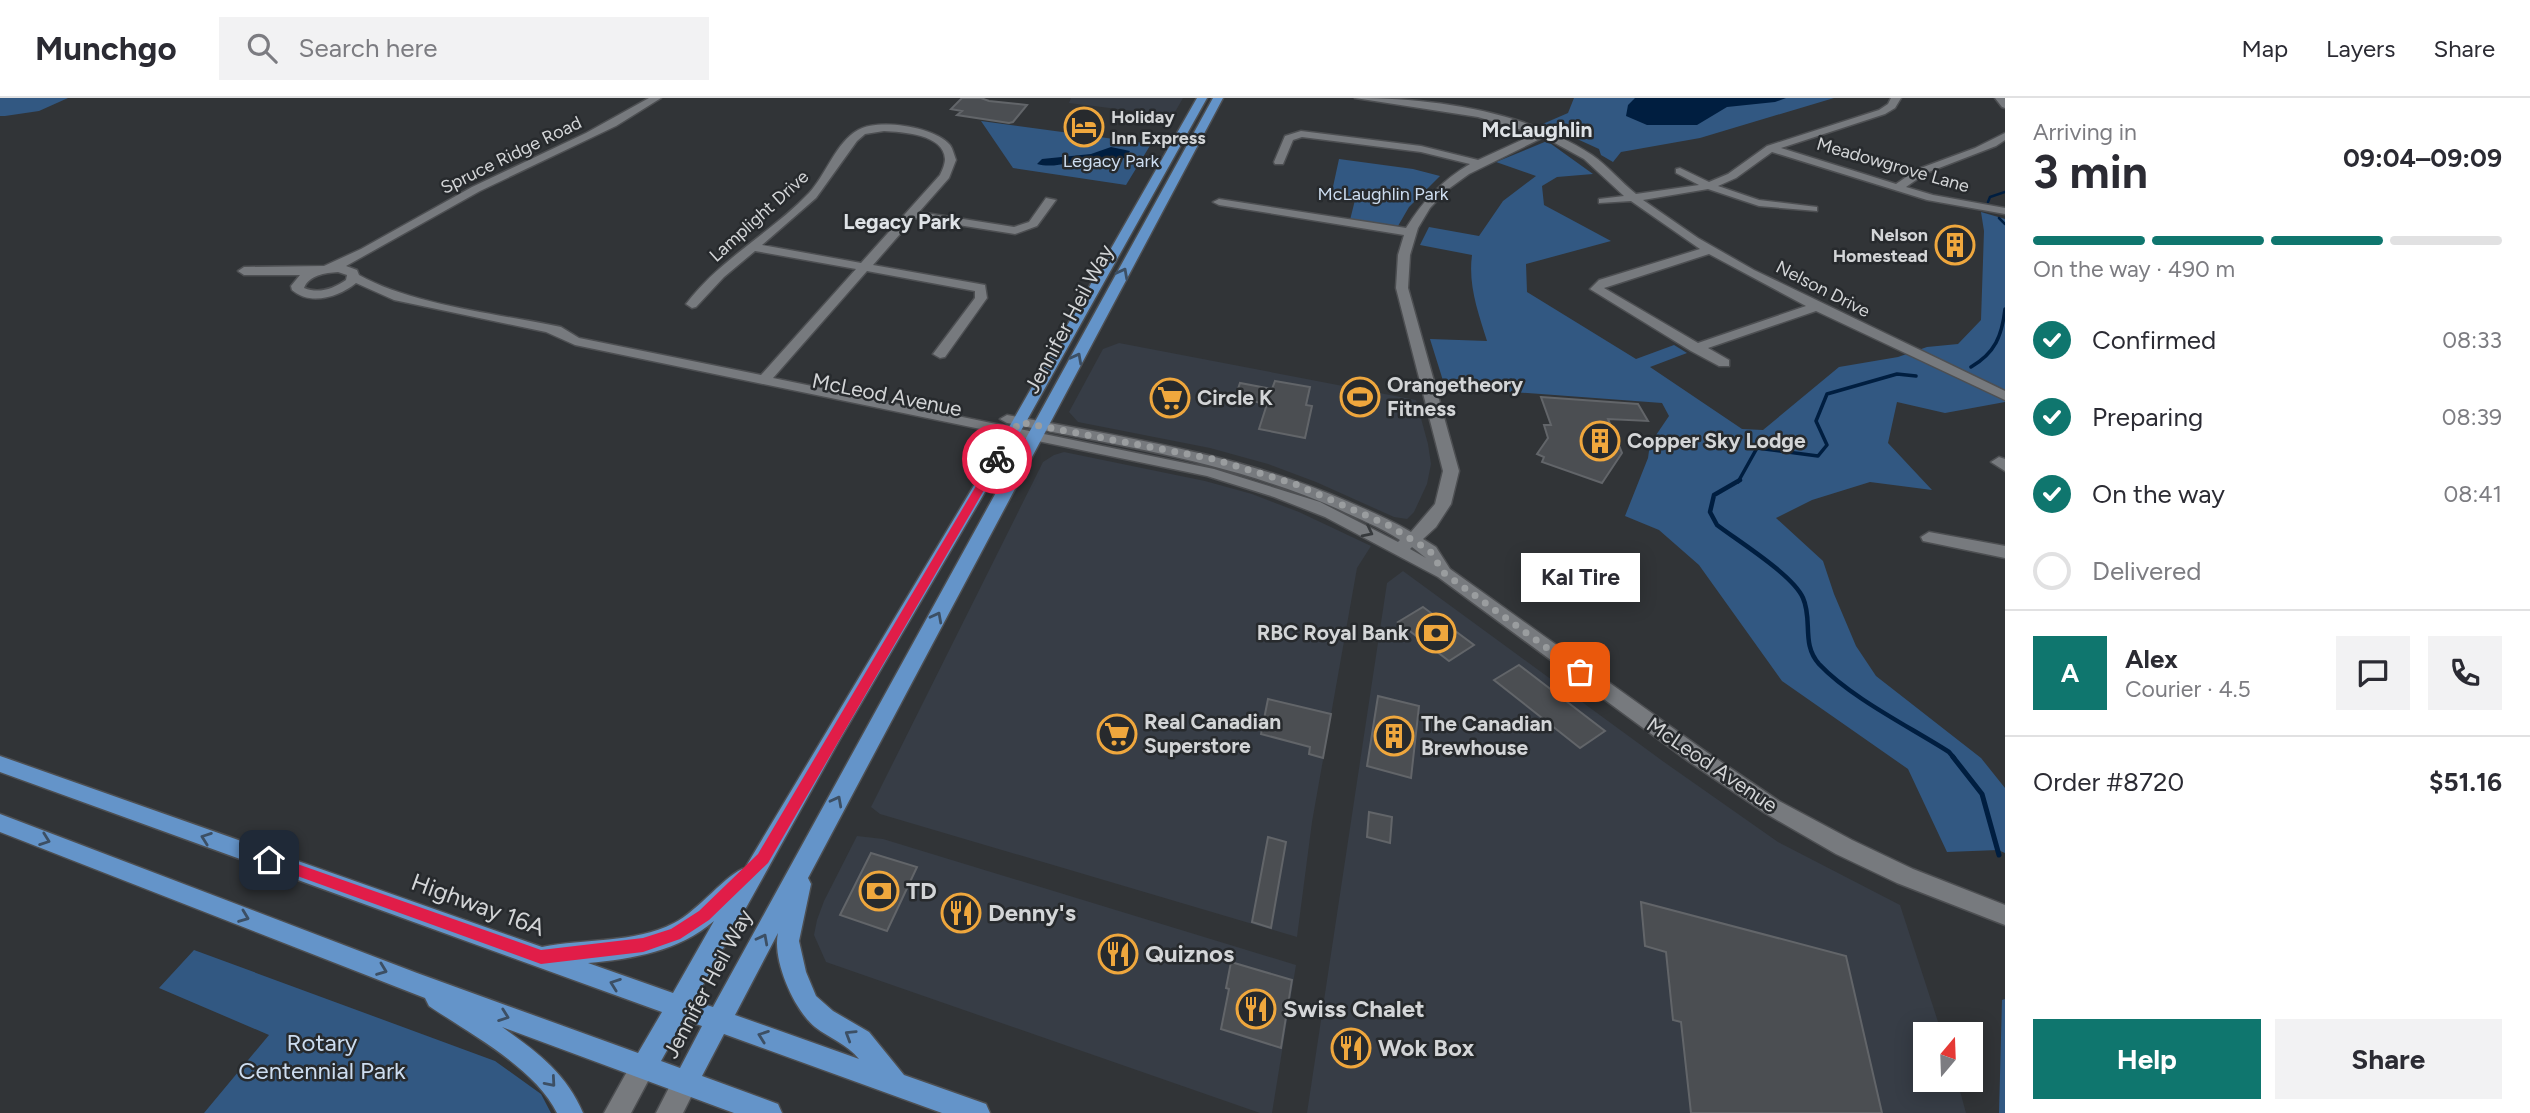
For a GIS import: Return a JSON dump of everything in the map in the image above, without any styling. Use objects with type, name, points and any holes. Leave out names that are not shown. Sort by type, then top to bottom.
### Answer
[{"type":"main road","name":"Jennifer Heil Way","points":[[643,1068],[1016,426],[1202,98]]},
{"type":"main road","name":"Jennifer Heil Way","points":[[685,1083],[1219,98]]},
{"type":"main road","name":"Highway 16A","points":[[0,764],[977,1113]]},
{"type":"main road","points":[[0,823],[418,984],[769,1113]]},
{"type":"main road","points":[[541,957],[643,945],[675,935],[704,915],[763,858]]},
{"type":"main road","points":[[805,861],[788,941],[794,972],[808,1004],[824,1019],[860,1041],[896,1084]]},
{"type":"main road","points":[[418,984],[543,1073],[558,1089],[570,1113]]},
{"type":"street","name":"Spruce Ridge Road","points":[[321,271],[381,245],[456,199],[592,135],[655,98]]},
{"type":"street","name":"Nelson Drive","points":[[1360,98],[1453,110],[1509,122],[1543,134],[1588,158],[1634,198],[1710,250],[1818,306],[2005,396]]},
{"type":"street","points":[[1453,110],[1462,98]]},
{"type":"street","points":[[1603,201],[1708,186],[1732,176],[1771,148],[1882,112],[1892,106],[1896,98]]},
{"type":"street","points":[[2000,98],[2005,105]]},
{"type":"street","name":"Lamplight Drive","points":[[692,304],[751,247],[813,195],[851,142],[867,129],[933,136],[950,152],[951,167],[767,376]]},
{"type":"street","points":[[1279,162],[1289,138],[1301,134],[1421,149],[1476,163]]},
{"type":"street","points":[[1406,545],[1430,524],[1443,504],[1451,471],[1402,288],[1402,264],[1409,232],[1434,194],[1476,163],[1543,134]]},
{"type":"street","points":[[1897,187],[1916,172],[1989,145],[2005,136]]},
{"type":"street","name":"Meadowgrove Lane","points":[[1771,148],[1945,201],[2005,211]]},
{"type":"street","points":[[1680,171],[1708,186],[1750,202],[1813,209]]},
{"type":"street","points":[[912,214],[1015,231],[1024,230],[1033,224],[1049,200]]},
{"type":"street","points":[[1219,202],[1409,232]]},
{"type":"street","name":"Spruce Ridge Road","points":[[325,294],[347,286],[353,275],[381,245]]},
{"type":"street","points":[[751,247],[981,288],[981,298],[940,354]]},
{"type":"street","points":[[1710,250],[1603,283],[1596,289],[1724,363]]},
{"type":"street","name":"McLeod Avenue","points":[[321,271],[344,269],[368,285],[398,297],[551,330],[575,341],[1038,430],[1261,486],[1406,545],[1416,561],[1444,573],[1695,755],[1772,807],[1844,847],[1905,876],[2005,915]]},
{"type":"street","points":[[244,271],[321,271],[304,277],[296,286],[244,271]]},
{"type":"street","name":"McLeod Avenue","points":[[296,286],[306,294],[398,297]]},
{"type":"street","points":[[1696,348],[1818,306]]},
{"type":"street","points":[[1929,537],[2005,552]]},
{"type":"street","points":[[617,1113],[643,1068]]},
{"type":"street","points":[[669,1113],[685,1083]]},
{"type":"shaded area","points":[[1071,98],[1183,98],[1175,112],[1167,115],[1069,103]]},
{"type":"shaded area","points":[[1635,98],[1786,98],[1775,102],[1727,107],[1697,125],[1647,125],[1626,116],[1628,105]]},
{"type":"shaded area","points":[[1111,147],[1130,151],[1125,158],[1089,159],[1050,166],[1037,164],[1042,159],[1091,154]]},
{"type":"shaded area","points":[[1119,343],[1416,400],[1431,464],[1427,484],[1414,512],[1407,519],[1394,517],[1268,464],[1210,448],[1078,422],[1069,412],[1103,349]]},
{"type":"shaded area","name":"Real Canadian Superstore","points":[[1064,452],[1205,481],[1252,494],[1299,512],[1371,546],[1357,568],[1312,822],[1297,937],[880,814],[871,807],[1043,462]]},
{"type":"shaded area","points":[[1403,571],[1778,842],[1900,905],[1938,1022],[1913,1022],[1913,1092],[1960,1092],[1966,1113],[1307,1113],[1387,583]]},
{"type":"shaded area","points":[[857,836],[883,839],[1296,965],[1272,1113],[1260,1113],[826,962],[814,935],[817,920]]},
{"type":"green space","points":[[0,98],[68,98],[39,111],[0,116]]},
{"type":"green space","points":[[1574,98],[1834,98],[1700,138],[1621,152],[1613,162],[1601,155],[1599,149],[1564,133],[1538,126],[1568,113]]},
{"type":"green space","name":"Legacy Park","points":[[981,121],[1151,144],[1126,185],[1013,168]]},
{"type":"green space","points":[[1547,141],[1593,174],[1557,177],[1542,186],[1544,205],[1611,241],[1526,264],[1527,292],[1636,359],[1674,345],[1687,353],[1650,367],[1742,429],[1763,430],[1839,367],[1898,357],[1927,347],[1958,344],[1981,320],[1984,231],[1981,212],[2005,219],[2005,402],[1945,413],[1897,402],[1888,443],[1932,490],[1870,482],[1812,500],[1776,518],[1823,561],[1856,646],[1876,676],[1981,758],[2005,788],[2005,853],[1998,850],[1947,852],[1908,769],[1782,681],[1699,565],[1659,530],[1625,516],[1648,458],[1650,444],[1669,416],[1662,403],[1445,387],[1430,339],[1487,341],[1473,288],[1472,255],[1420,245],[1429,227],[1479,236],[1503,201],[1536,176],[1496,162]]},
{"type":"green space","name":"McLaughlin Park","points":[[1339,159],[1413,169],[1440,176],[1409,207],[1398,226],[1350,220],[1355,200],[1331,196]]},
{"type":"green space","name":"Rotary Centennial Park","points":[[194,950],[495,1061],[541,1094],[551,1113],[204,1113],[269,1035],[159,988]]},
{"type":"green space","points":[[2005,999],[2005,1113],[1999,1113],[2002,1000]]},
{"type":"building","points":[[962,98],[1027,105],[1013,122],[1009,123],[957,115],[962,111],[951,109]]},
{"type":"building","points":[[1275,381],[1310,387],[1306,405],[1312,406],[1305,438],[1259,429],[1267,404],[1235,398],[1240,383],[1272,389]]},
{"type":"building","name":"Circle K","points":[[1161,387],[1186,392],[1179,409],[1154,405]]},
{"type":"building","name":"Copper Sky Lodge","points":[[1541,397],[1638,404],[1648,421],[1608,419],[1622,453],[1602,483],[1542,462],[1544,457],[1537,454],[1548,438],[1544,425],[1551,425]]},
{"type":"building","name":"RBC Royal Bank","points":[[1423,607],[1474,645],[1449,661],[1398,622]]},
{"type":"building","points":[[1519,665],[1605,731],[1580,748],[1494,680]]},
{"type":"building","name":"The Canadian Brewhouse","points":[[1378,696],[1419,706],[1411,778],[1367,766]]},
{"type":"building","points":[[1268,699],[1331,714],[1323,758],[1309,754],[1310,747],[1261,734]]},
{"type":"building","points":[[1369,812],[1392,817],[1390,843],[1367,837]]},
{"type":"building","points":[[1268,837],[1286,842],[1271,928],[1252,922]]},
{"type":"building","name":"TD","points":[[871,853],[917,867],[887,931],[840,915]]},
{"type":"building","points":[[1641,902],[1846,956],[1882,1113],[1691,1113],[1681,1022],[1673,1020],[1666,952],[1645,946]]},
{"type":"building","name":"Swiss Chalet","points":[[1231,962],[1292,980],[1281,1048],[1221,1029]]},
{"type":"waterway","points":[[1988,202],[1990,197],[2005,192]]},
{"type":"waterway","points":[[1999,218],[2005,224]]},
{"type":"waterway","points":[[1971,367],[1992,350],[2002,327],[2005,309]]},
{"type":"waterway","points":[[1739,481],[1757,448],[1818,456],[1827,445],[1816,421],[1827,394],[1897,374],[1916,376]]},
{"type":"waterway","points":[[1739,481],[1714,495],[1710,512],[1717,525],[1777,569],[1797,589],[1806,606],[1810,648],[1819,664],[1847,689],[1949,752],[1954,758]]},
{"type":"waterway","points":[[1953,757],[1982,794],[1999,855]]},
{"type":"way so far","points":[[997,459],[1019,422],[1042,424],[1213,459],[1295,484],[1390,526],[1430,551],[1444,573],[1580,672]]},
{"type":"place","name":"Holiday Inn Express","points":[[1084,127]]},
{"type":"place","name":"Nelson Homestead","points":[[1955,245]]},
{"type":"place","name":"Orangetheory Fitness","points":[[1360,397]]},
{"type":"place","name":"Circle K","points":[[1170,398]]},
{"type":"place","name":"Copper Sky Lodge","points":[[1600,441]]},
{"type":"place","name":"RBC Royal Bank","points":[[1436,633]]},
{"type":"place","name":"Kal Tire","points":[[1580,672]]},
{"type":"place","name":"Real Canadian Superstore","points":[[1117,734]]},
{"type":"place","name":"The Canadian Brewhouse","points":[[1394,736]]},
{"type":"place","name":"TD","points":[[879,891]]},
{"type":"place","name":"Denny's","points":[[961,913]]},
{"type":"place","name":"Quiznos","points":[[1118,954]]},
{"type":"place","name":"Swiss Chalet","points":[[1256,1009]]},
{"type":"place","name":"Wok Box","points":[[1351,1048]]},
{"type":"district","name":"McLaughlin","points":[[1537,130]]},
{"type":"district","name":"Legacy Park","points":[[902,222]]},
{"type":"route","points":[[269,860],[541,957],[643,945],[675,935],[727,895],[763,858],[856,695],[997,459]]}]
